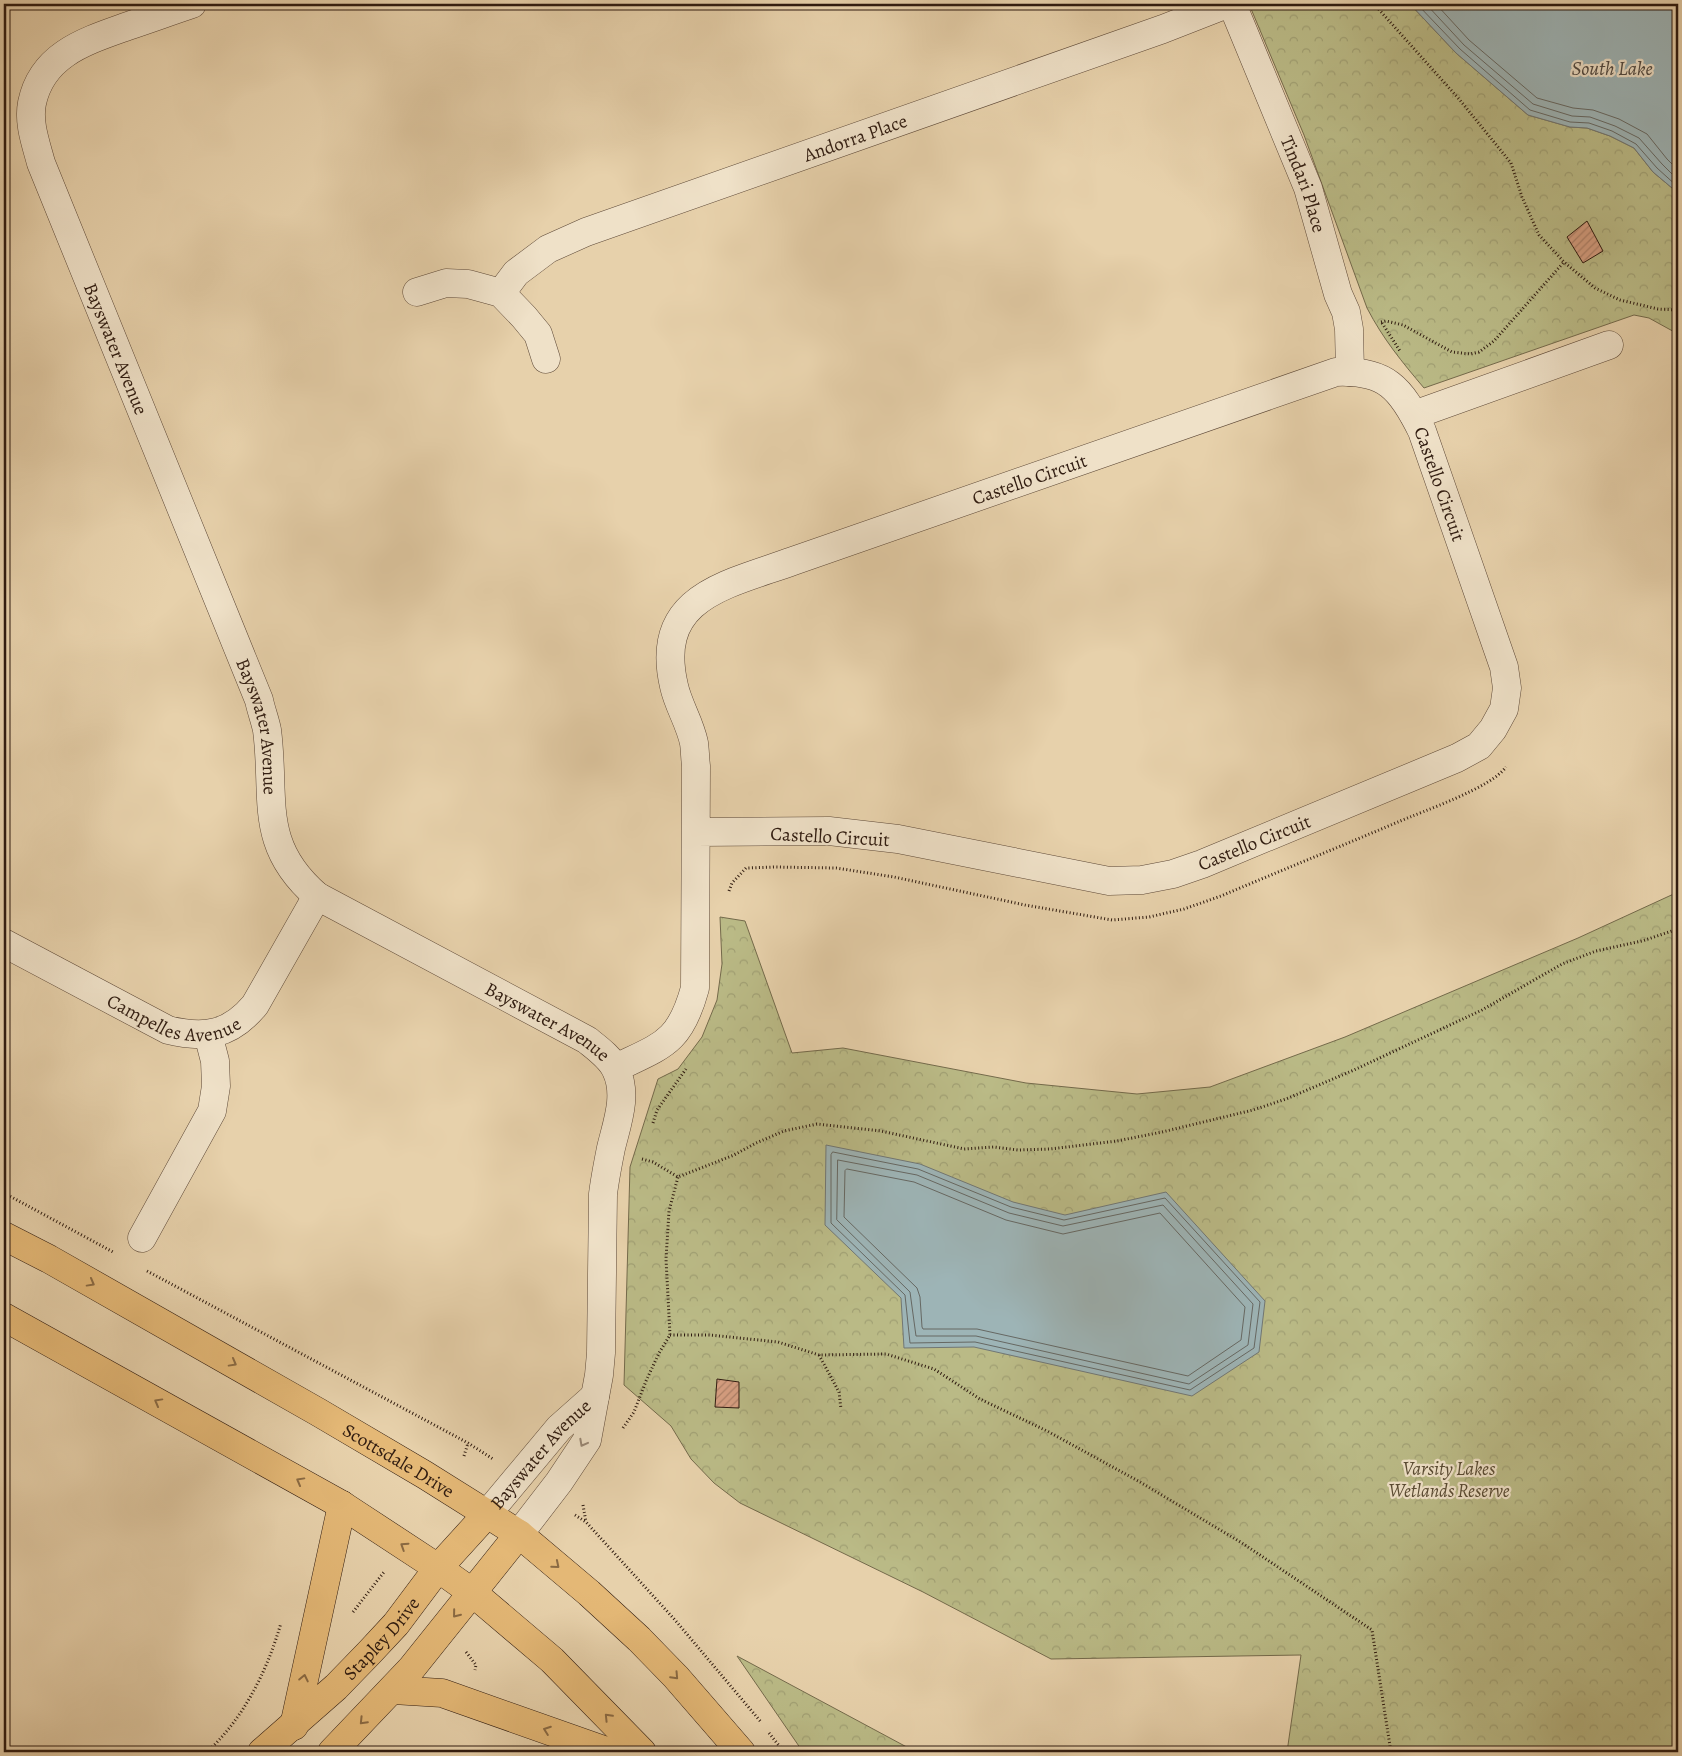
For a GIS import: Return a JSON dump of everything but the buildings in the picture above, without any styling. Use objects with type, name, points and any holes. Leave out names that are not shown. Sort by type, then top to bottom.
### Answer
[{"type":"main road","name":"Scottsdale Drive","points":[[4,1236],[49,1259],[318,1412],[488,1513],[519,1534],[589,1593],[639,1639],[676,1677],[741,1752]]},
{"type":"main road","points":[[4,1317],[342,1505],[438,1568],[473,1593],[552,1660],[642,1752]]},
{"type":"main road","points":[[294,1726],[342,1505]]},
{"type":"main road","name":"Stapley Drive","points":[[262,1752],[294,1726],[336,1687],[396,1624],[438,1568],[488,1513]]},
{"type":"main road","points":[[332,1752],[393,1690],[519,1534]]},
{"type":"main road","points":[[393,1690],[442,1693],[609,1752]]},
{"type":"street","name":"Bayswater Avenue","points":[[192,4],[89,40],[70,50],[49,67],[39,82],[32,104],[32,128],[41,163],[259,700],[266,728],[271,812],[277,843],[288,866],[302,883],[317,896],[587,1040],[600,1050],[616,1068],[621,1085],[621,1107],[606,1172],[603,1194],[601,1353],[587,1440],[559,1482],[519,1534]]},
{"type":"street","name":"Andorra Place","points":[[501,294],[516,273],[548,249],[586,232],[1153,32],[1227,4]]},
{"type":"street","name":"Tindari Place","points":[[1232,4],[1308,188],[1338,294],[1346,312],[1349,329],[1350,372]]},
{"type":"street","points":[[417,292],[446,283],[468,284],[501,294],[538,334],[546,359]]},
{"type":"street","points":[[1414,415],[1609,345]]},
{"type":"street","name":"Castello Circuit","points":[[616,1068],[660,1046],[672,1037],[682,1023],[695,988],[696,766],[694,742],[674,688],[670,667],[671,641],[678,622],[690,606],[708,593],[792,561],[1336,372],[1373,375],[1392,386],[1405,400],[1414,415],[1422,431],[1504,667],[1507,688],[1504,708],[1493,728],[1479,746],[1457,758],[1202,864],[1173,874],[1142,880],[1101,880],[898,839],[864,834],[828,831],[696,832]]},
{"type":"street","name":"Campelles Avenue","points":[[4,943],[168,1030],[188,1035],[208,1034],[224,1029],[243,1019],[255,1005],[317,896]]},
{"type":"street","points":[[142,1238],[212,1111],[216,1086],[215,1061],[208,1034]]},
{"type":"street","name":"Bayswater Avenue","points":[[488,1513],[559,1428],[595,1396]]},
{"type":"path","points":[[1374,4],[1459,99],[1511,163],[1522,197],[1539,235],[1564,262],[1595,288],[1620,300],[1658,309],[1678,310]]},
{"type":"path","points":[[1349,329],[1386,320],[1403,325],[1452,352],[1470,354],[1479,352],[1494,341],[1564,262]]},
{"type":"path","points":[[1381,322],[1400,352]]},
{"type":"path","points":[[728,897],[732,883],[746,868],[836,868],[894,877],[1096,918],[1112,920],[1149,917],[1184,909],[1221,896],[1444,803],[1486,784],[1502,773],[1510,761]]},
{"type":"path","points":[[644,1151],[641,1159],[653,1162],[678,1176],[734,1155],[784,1131],[816,1124],[881,1131],[964,1150],[994,1147],[1018,1150],[1050,1150],[1117,1141],[1162,1132],[1253,1110],[1286,1099],[1354,1070],[1482,1010],[1562,964],[1596,951],[1642,941],[1672,931],[1678,926]]},
{"type":"path","points":[[652,1127],[657,1110],[688,1066]]},
{"type":"path","points":[[634,1412],[652,1367],[670,1335],[666,1259],[669,1211],[678,1176]]},
{"type":"path","points":[[4,1193],[122,1257]]},
{"type":"path","points":[[139,1266],[496,1461]]},
{"type":"path","points":[[670,1335],[710,1335],[778,1342],[819,1355],[886,1354],[934,1369],[980,1399],[1047,1431],[1149,1487],[1242,1543],[1372,1630],[1390,1746],[1386,1752]]},
{"type":"path","points":[[819,1355],[840,1392],[840,1409]]},
{"type":"path","points":[[464,1456],[468,1444]]},
{"type":"path","points":[[572,1513],[586,1522],[675,1620],[763,1724]]},
{"type":"path","points":[[349,1618],[384,1572]]},
{"type":"path","points":[[207,1752],[250,1700],[265,1668],[281,1622]]},
{"type":"path","points":[[460,1646],[476,1665],[474,1673]]},
{"type":"path","points":[[768,1731],[784,1752]]},
{"type":"green space","points":[[1249,4],[1410,4],[1456,53],[1528,115],[1570,127],[1587,128],[1610,136],[1634,148],[1653,172],[1678,193],[1678,334],[1649,318],[1634,315],[1424,388],[1386,340],[1367,308],[1304,135]]},
{"type":"green space","name":"Varsity Lakes Wetlands Reserve","points":[[1678,892],[1678,1752],[1287,1752],[1301,1655],[1051,1659],[923,1592],[740,1503],[714,1483],[691,1459],[671,1426],[624,1385],[630,1167],[658,1079],[678,1069],[702,1037],[717,1000],[722,964],[720,917],[745,921],[792,1053],[843,1048],[1026,1083],[1137,1094],[1210,1087],[1345,1037],[1578,938]]},
{"type":"green space","points":[[737,1656],[916,1752],[803,1752]]},
{"type":"water","name":"South Lake","points":[[1410,4],[1678,4],[1678,193],[1653,172],[1634,148],[1610,136],[1587,128],[1570,127],[1528,115],[1456,53]]},
{"type":"water","points":[[826,1145],[920,1164],[1013,1202],[1065,1215],[1166,1192],[1265,1301],[1259,1352],[1192,1396],[974,1347],[904,1348],[901,1298],[825,1225]]}]
